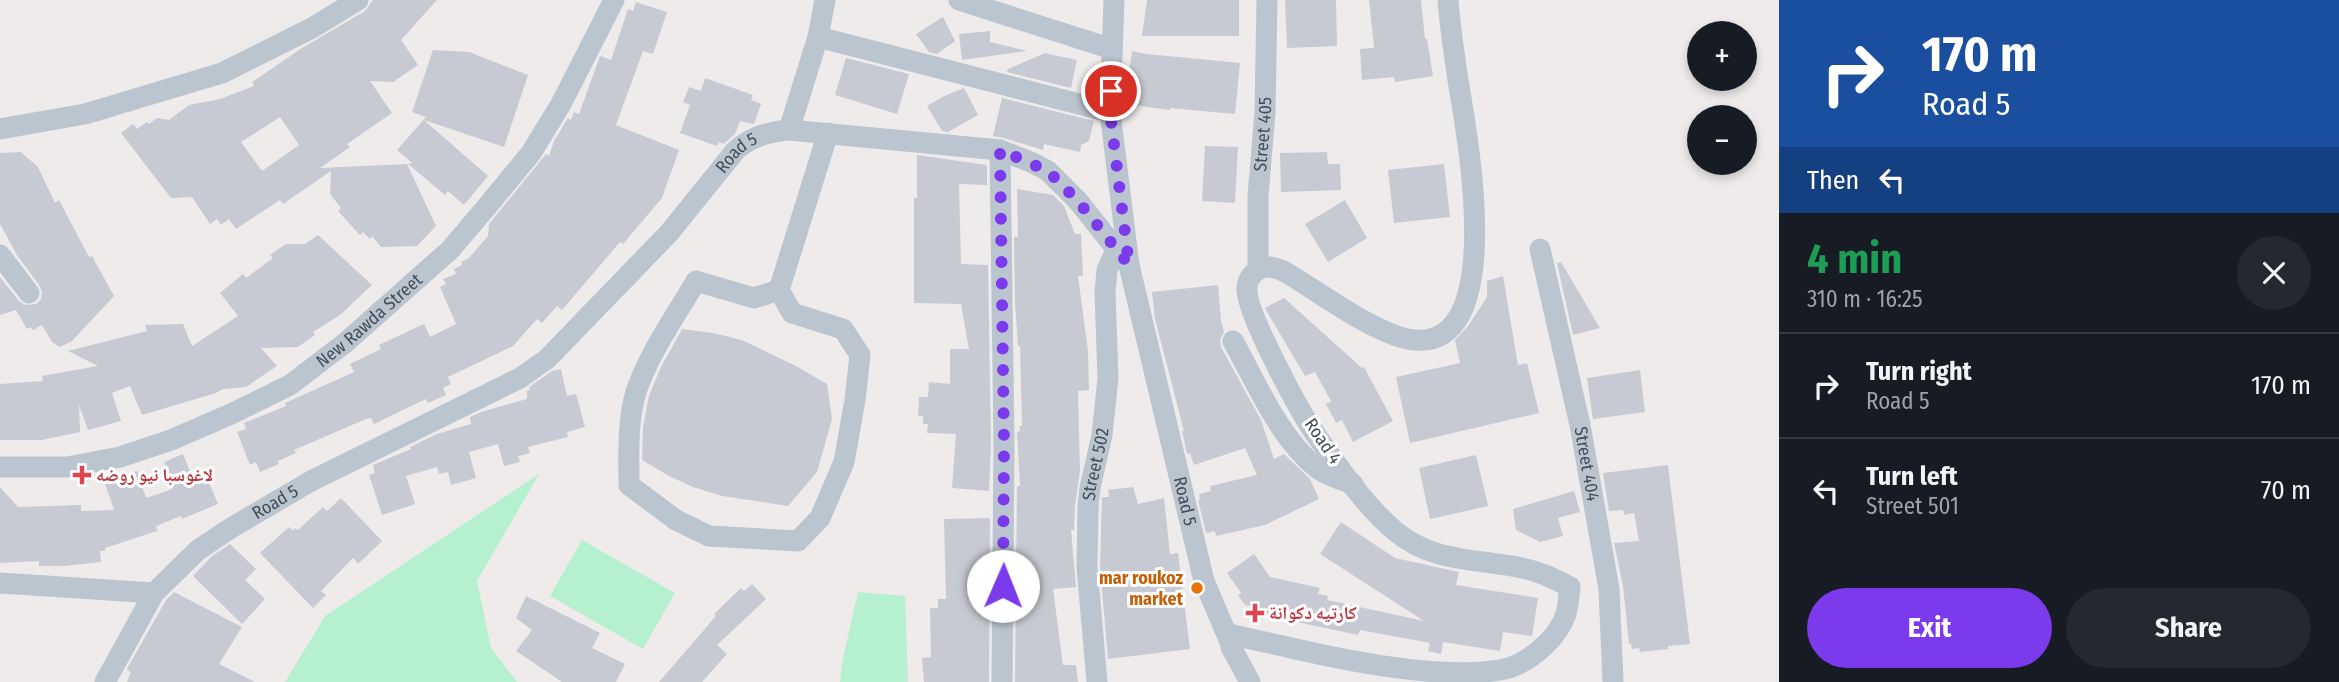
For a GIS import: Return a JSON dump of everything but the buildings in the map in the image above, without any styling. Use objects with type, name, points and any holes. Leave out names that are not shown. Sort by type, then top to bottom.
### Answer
[{"type":"street","points":[[0,129],[85,114],[222,73],[312,28],[358,0]]},
{"type":"street","name":"New Rawda Street","points":[[0,467],[67,467],[120,457],[171,440],[290,384],[345,343],[450,250],[537,143],[561,104],[614,0]]},
{"type":"street","points":[[789,130],[818,37],[825,0]]},
{"type":"street","points":[[959,0],[1112,49]]},
{"type":"street","points":[[1114,0],[1110,112],[1122,257]]},
{"type":"street","name":"Street 405","points":[[1258,269],[1258,196],[1265,112],[1267,0]]},
{"type":"street","points":[[1258,269],[1276,267],[1394,336],[1417,341],[1449,330],[1462,312],[1472,283],[1475,213],[1472,173],[1447,0]]},
{"type":"street","points":[[818,37],[1110,112]]},
{"type":"street","name":"Road 5","points":[[105,682],[154,593],[198,550],[276,500],[343,464],[520,379],[547,359],[669,233],[736,150],[749,139],[766,132],[789,130],[1000,150],[1048,171],[1078,201],[1122,257],[1203,581],[1230,642]]},
{"type":"street","points":[[779,290],[754,298],[696,281],[651,358],[635,394],[628,443],[629,485],[676,520],[709,536],[798,541],[820,518],[844,462],[860,355],[843,329],[792,313],[779,290],[828,133]]},
{"type":"street","points":[[1000,150],[1004,443],[1002,682]]},
{"type":"street","name":"Street 404","points":[[1539,249],[1580,425],[1609,589],[1613,682]]},
{"type":"street","points":[[0,255],[29,293]]},
{"type":"street","name":"Street 502","points":[[1097,682],[1087,567],[1088,507],[1102,435],[1108,378],[1105,292],[1107,270],[1122,257]]},
{"type":"street","name":"Road 4","points":[[1230,642],[1233,635],[1357,663],[1421,674],[1475,675],[1508,669],[1530,657],[1547,642],[1566,614],[1570,587],[1524,568],[1465,561],[1434,554],[1414,545],[1394,531],[1353,484],[1313,430],[1272,354],[1250,306],[1247,288],[1250,277],[1258,269]]},
{"type":"street","points":[[1233,341],[1287,435],[1319,470],[1353,484]]},
{"type":"street","points":[[0,583],[154,593]]},
{"type":"street","points":[[1230,642],[1250,682]]},
{"type":"green space","points":[[539,474],[477,581],[491,648],[517,682],[285,682],[325,616]]},
{"type":"green space","points":[[582,540],[675,593],[643,649],[550,596]]},
{"type":"green space","points":[[858,592],[905,596],[908,682],[840,682]]},
{"type":"place","name":"لاغوسبا نيو روضه","points":[[82,475]]},
{"type":"place","name":"mar roukoz market","points":[[1197,588]]},
{"type":"place","name":"كارتيه دكوانة","points":[[1255,613]]},
{"type":"route","points":[[1003,586],[1000,150],[1048,171],[1078,201],[1129,265],[1110,112],[1111,91]]}]
